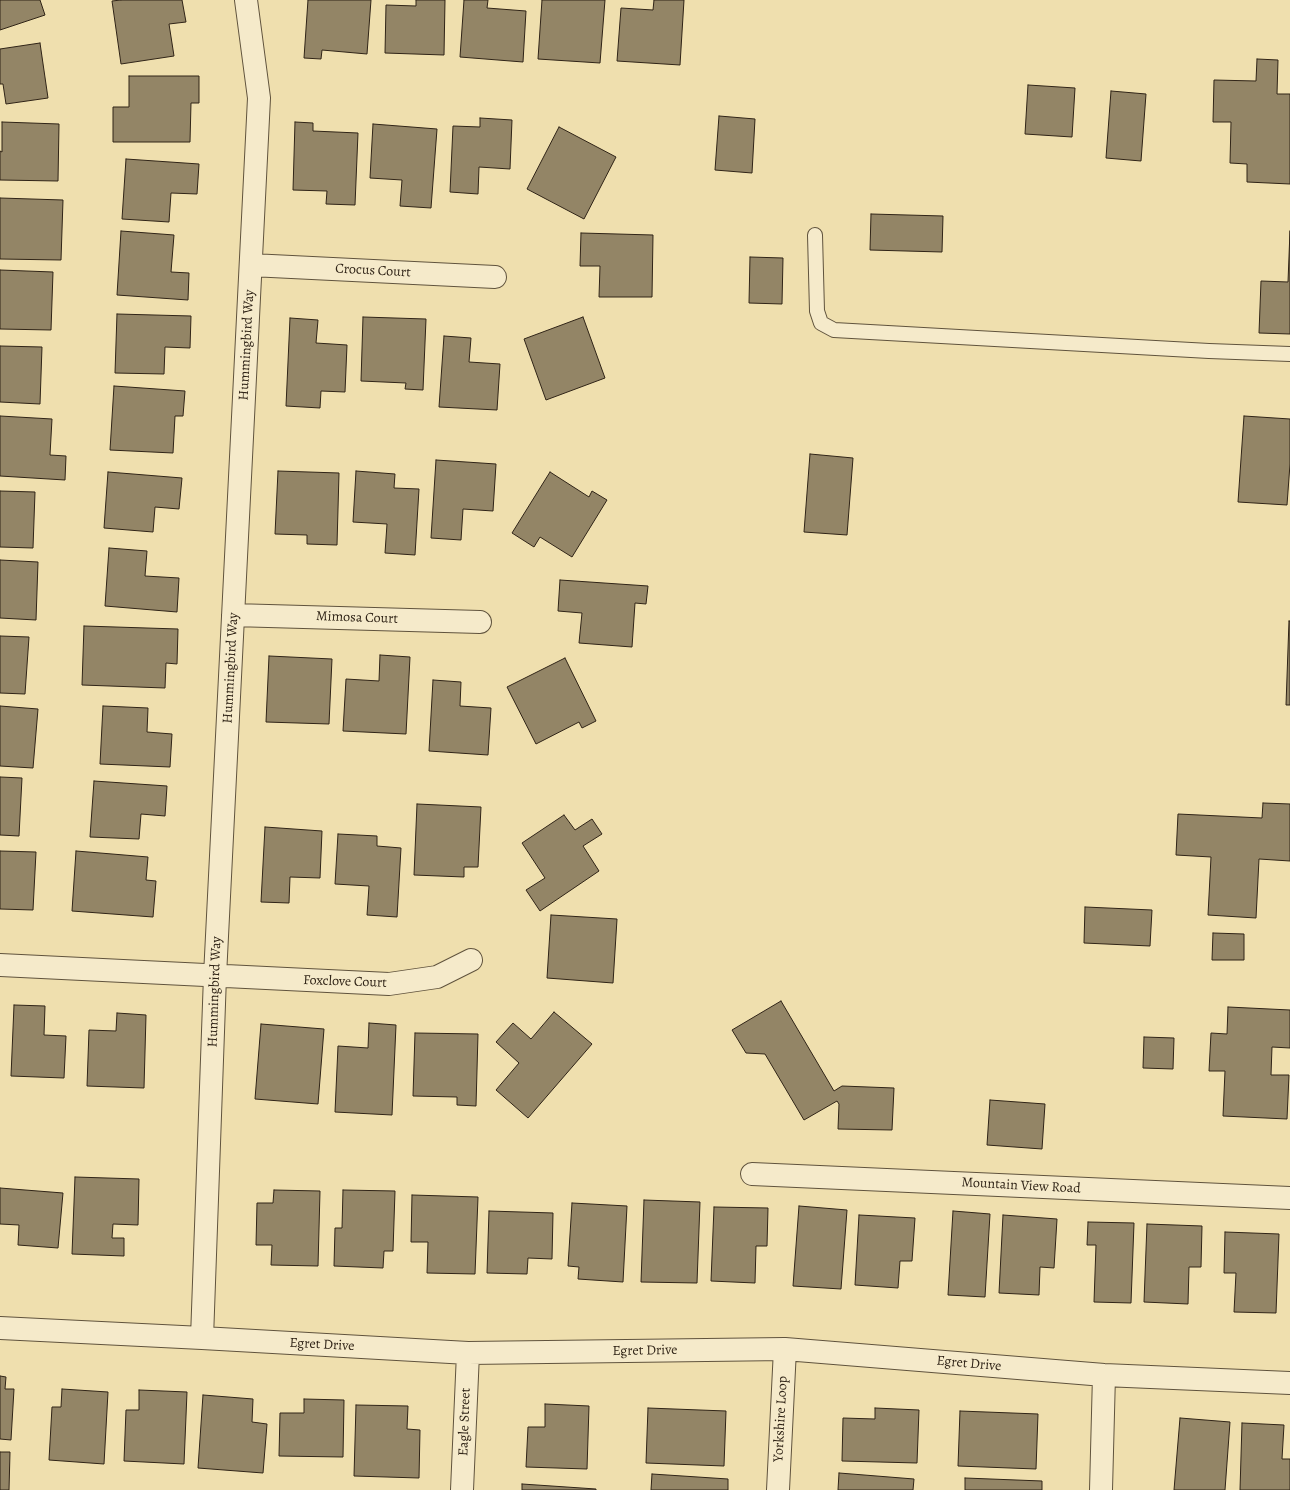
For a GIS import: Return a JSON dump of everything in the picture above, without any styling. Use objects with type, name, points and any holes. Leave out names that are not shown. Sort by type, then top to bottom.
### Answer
[{"type":"street","name":"Hummingbird Way","points":[[202,1338],[215,976],[259,98],[246,0]]},
{"type":"street","name":"Crocus Court","points":[[251,265],[495,277]]},
{"type":"street","name":"Mimosa Court","points":[[233,615],[480,622]]},
{"type":"street","name":"Foxclove Court","points":[[0,964],[389,984],[437,976],[471,960]]},
{"type":"street","name":"Mountain View Road","points":[[752,1174],[1290,1198]]},
{"type":"street","name":"Egret Drive","points":[[0,1328],[468,1353],[785,1349],[1104,1375],[1290,1382]]},
{"type":"street","name":"Yorkshire Loop","points":[[778,1490],[785,1349]]},
{"type":"street","name":"Eagle Street","points":[[462,1490],[468,1353]]},
{"type":"street","points":[[1101,1490],[1104,1375]]},
{"type":"lane","points":[[815,235],[817,311],[821,323],[834,330],[1209,351],[1290,354]]},
{"type":"building","points":[[0,0],[40,0],[45,15],[0,30]]},
{"type":"building","points":[[182,0],[186,22],[169,24],[174,56],[121,64],[112,1]]},
{"type":"building","points":[[308,0],[371,0],[367,54],[322,50],[321,59],[304,58]]},
{"type":"building","points":[[416,0],[445,0],[444,55],[385,53],[386,5],[416,6]]},
{"type":"building","points":[[464,0],[488,0],[487,8],[526,11],[523,62],[460,57]]},
{"type":"building","points":[[542,0],[605,0],[600,63],[538,59]]},
{"type":"building","points":[[654,0],[684,0],[680,65],[617,61],[621,8],[653,10]]},
{"type":"building","points":[[40,43],[48,98],[6,104],[3,84],[0,84],[0,49]]},
{"type":"building","points":[[1257,59],[1278,60],[1277,94],[1290,94],[1290,184],[1247,182],[1247,164],[1230,163],[1231,122],[1213,122],[1214,80],[1256,81]]},
{"type":"building","points":[[129,76],[199,76],[199,103],[191,103],[190,142],[113,142],[113,107],[129,107]]},
{"type":"building","points":[[1028,85],[1075,88],[1072,137],[1025,134]]},
{"type":"building","points":[[1111,91],[1146,94],[1141,161],[1106,158]]},
{"type":"building","points":[[719,116],[755,119],[752,173],[715,170]]},
{"type":"building","points":[[480,118],[512,120],[510,169],[479,167],[478,194],[450,192],[453,126],[480,127]]},
{"type":"building","points":[[2,122],[59,124],[58,181],[0,180]]},
{"type":"building","points":[[295,122],[313,123],[313,131],[358,133],[355,205],[326,204],[327,191],[293,190]]},
{"type":"building","points":[[373,124],[437,129],[431,208],[400,206],[402,180],[370,178]]},
{"type":"building","points":[[559,127],[616,157],[584,219],[527,189]]},
{"type":"building","points":[[126,159],[199,164],[197,194],[171,193],[169,222],[122,219]]},
{"type":"building","points":[[0,198],[63,200],[61,260],[0,259]]},
{"type":"building","points":[[871,214],[943,216],[942,252],[870,250]]},
{"type":"building","points":[[121,231],[174,235],[171,272],[189,273],[188,300],[117,295]]},
{"type":"building","points":[[1290,231],[1290,334],[1259,333],[1261,281],[1288,282]]},
{"type":"building","points":[[581,233],[653,235],[652,297],[599,297],[600,266],[580,266]]},
{"type":"building","points":[[750,257],[783,258],[782,304],[749,303]]},
{"type":"building","points":[[0,270],[53,272],[51,330],[0,329]]},
{"type":"building","points":[[117,314],[191,316],[190,348],[165,347],[164,374],[115,373]]},
{"type":"building","points":[[363,317],[426,319],[423,390],[405,389],[406,383],[361,381]]},
{"type":"building","points":[[583,317],[605,378],[546,400],[524,339]]},
{"type":"building","points":[[290,318],[318,320],[316,343],[347,345],[345,392],[321,391],[320,408],[286,406]]},
{"type":"building","points":[[444,336],[471,338],[469,362],[500,364],[497,410],[439,407]]},
{"type":"building","points":[[0,346],[42,347],[40,404],[0,402]]},
{"type":"building","points":[[114,386],[185,391],[183,416],[175,416],[173,453],[110,450]]},
{"type":"building","points":[[0,416],[52,419],[50,455],[66,456],[65,480],[0,476]]},
{"type":"building","points":[[1244,416],[1290,419],[1290,464],[1287,505],[1238,502]]},
{"type":"building","points":[[810,454],[853,458],[847,535],[804,532]]},
{"type":"building","points":[[436,460],[496,464],[493,511],[463,509],[461,540],[431,538]]},
{"type":"building","points":[[278,471],[339,473],[337,545],[307,544],[307,535],[275,534]]},
{"type":"building","points":[[356,471],[395,474],[394,488],[419,489],[415,555],[385,553],[387,524],[353,522]]},
{"type":"building","points":[[108,472],[182,478],[179,509],[155,507],[153,532],[104,528]]},
{"type":"building","points":[[550,472],[589,497],[592,491],[607,500],[572,557],[540,537],[534,547],[512,533]]},
{"type":"building","points":[[0,491],[35,492],[33,548],[0,547]]},
{"type":"building","points":[[109,548],[147,551],[145,576],[179,578],[177,612],[105,606]]},
{"type":"building","points":[[0,560],[38,562],[36,620],[0,618]]},
{"type":"building","points":[[560,580],[648,586],[646,604],[635,603],[632,647],[579,643],[582,613],[558,611]]},
{"type":"building","points":[[1289,621],[1290,705],[1286,705]]},
{"type":"building","points":[[84,626],[178,629],[177,664],[166,663],[165,688],[82,685]]},
{"type":"building","points":[[0,636],[29,637],[25,694],[0,693]]},
{"type":"building","points":[[380,655],[410,657],[406,734],[343,731],[346,679],[379,681]]},
{"type":"building","points":[[269,656],[332,659],[329,724],[266,722]]},
{"type":"building","points":[[565,658],[596,721],[582,728],[579,722],[536,744],[507,687]]},
{"type":"building","points":[[433,680],[461,682],[460,706],[491,708],[488,755],[429,751]]},
{"type":"building","points":[[0,706],[38,709],[33,768],[0,766]]},
{"type":"building","points":[[103,706],[148,708],[147,732],[172,734],[170,767],[100,764]]},
{"type":"building","points":[[0,777],[22,778],[19,836],[0,835]]},
{"type":"building","points":[[94,781],[167,786],[165,816],[141,814],[139,839],[90,837]]},
{"type":"building","points":[[1263,803],[1290,804],[1290,861],[1259,859],[1256,918],[1208,915],[1211,857],[1176,855],[1178,814],[1262,818]]},
{"type":"building","points":[[417,804],[481,807],[478,867],[464,867],[464,877],[414,875]]},
{"type":"building","points":[[564,815],[575,830],[592,819],[602,834],[583,846],[599,871],[540,911],[526,890],[545,878],[522,843]]},
{"type":"building","points":[[265,827],[322,831],[320,878],[290,877],[289,903],[261,902]]},
{"type":"building","points":[[338,834],[377,836],[377,846],[401,848],[397,917],[367,915],[369,886],[335,884]]},
{"type":"building","points":[[0,851],[36,852],[33,910],[0,909]]},
{"type":"building","points":[[76,851],[148,857],[146,880],[156,881],[153,917],[72,911]]},
{"type":"building","points":[[1085,907],[1152,910],[1150,946],[1084,943]]},
{"type":"building","points":[[551,915],[617,919],[613,983],[547,978]]},
{"type":"building","points":[[1213,933],[1244,934],[1244,960],[1212,960]]},
{"type":"building","points":[[781,1001],[834,1091],[842,1086],[894,1088],[892,1130],[838,1129],[839,1104],[837,1101],[804,1120],[765,1054],[746,1053],[732,1030]]},
{"type":"building","points":[[14,1005],[45,1006],[44,1035],[66,1036],[64,1078],[11,1076]]},
{"type":"building","points":[[1228,1007],[1290,1010],[1290,1048],[1272,1047],[1271,1075],[1289,1075],[1287,1119],[1223,1116],[1225,1071],[1209,1071],[1211,1033],[1227,1034]]},
{"type":"building","points":[[554,1012],[592,1044],[528,1118],[496,1090],[519,1063],[496,1042],[513,1023],[531,1039]]},
{"type":"building","points":[[117,1013],[146,1015],[144,1088],[87,1086],[89,1030],[116,1031]]},
{"type":"building","points":[[369,1023],[396,1025],[392,1115],[335,1112],[338,1046],[368,1048]]},
{"type":"building","points":[[261,1024],[324,1029],[318,1104],[255,1099]]},
{"type":"building","points":[[415,1033],[478,1034],[476,1106],[457,1105],[457,1097],[413,1096]]},
{"type":"building","points":[[1144,1037],[1174,1038],[1173,1069],[1143,1068]]},
{"type":"building","points":[[990,1100],[1045,1104],[1042,1149],[987,1145]]},
{"type":"building","points":[[75,1177],[139,1179],[138,1225],[113,1224],[112,1238],[124,1238],[124,1256],[72,1254]]},
{"type":"building","points":[[0,1188],[63,1193],[58,1248],[18,1245],[19,1225],[0,1224]]},
{"type":"building","points":[[274,1190],[320,1191],[318,1266],[271,1265],[272,1245],[256,1245],[257,1203],[273,1203]]},
{"type":"building","points":[[343,1190],[395,1191],[393,1251],[384,1251],[383,1268],[334,1266],[335,1228],[342,1228]]},
{"type":"building","points":[[412,1195],[478,1197],[475,1274],[427,1273],[428,1242],[411,1242]]},
{"type":"building","points":[[644,1200],[700,1202],[697,1283],[641,1282]]},
{"type":"building","points":[[572,1203],[627,1206],[623,1282],[578,1279],[579,1267],[568,1266]]},
{"type":"building","points":[[799,1206],[847,1210],[841,1289],[793,1286]]},
{"type":"building","points":[[714,1207],[768,1208],[767,1246],[756,1246],[755,1283],[711,1281]]},
{"type":"building","points":[[489,1211],[553,1213],[552,1259],[528,1258],[527,1274],[487,1273]]},
{"type":"building","points":[[953,1211],[990,1214],[985,1297],[948,1295]]},
{"type":"building","points":[[859,1215],[915,1218],[912,1261],[900,1261],[898,1288],[855,1285]]},
{"type":"building","points":[[1003,1215],[1057,1219],[1054,1268],[1040,1267],[1039,1295],[999,1293]]},
{"type":"building","points":[[1088,1222],[1134,1223],[1131,1303],[1094,1302],[1096,1245],[1087,1245]]},
{"type":"building","points":[[1147,1224],[1202,1226],[1201,1267],[1189,1267],[1188,1304],[1144,1302]]},
{"type":"building","points":[[1225,1232],[1279,1234],[1276,1313],[1234,1312],[1236,1273],[1224,1273]]},
{"type":"building","points":[[0,1376],[6,1377],[5,1389],[14,1389],[11,1440],[0,1439]]},
{"type":"building","points":[[62,1389],[108,1392],[104,1464],[49,1460],[52,1407],[61,1407]]},
{"type":"building","points":[[139,1390],[187,1392],[184,1464],[124,1461],[126,1410],[139,1410]]},
{"type":"building","points":[[203,1395],[253,1399],[252,1422],[267,1424],[263,1473],[198,1468]]},
{"type":"building","points":[[304,1399],[344,1400],[343,1457],[279,1456],[280,1413],[304,1413]]},
{"type":"building","points":[[545,1404],[589,1406],[587,1469],[526,1467],[528,1427],[545,1427]]},
{"type":"building","points":[[356,1405],[408,1406],[407,1429],[420,1430],[419,1478],[354,1476]]},
{"type":"building","points":[[648,1408],[726,1411],[724,1466],[646,1463]]},
{"type":"building","points":[[875,1408],[919,1410],[917,1463],[842,1461],[843,1418],[875,1419]]},
{"type":"building","points":[[960,1411],[1038,1414],[1036,1469],[958,1466]]},
{"type":"building","points":[[1180,1418],[1230,1422],[1225,1490],[1174,1490]]},
{"type":"building","points":[[1242,1423],[1284,1425],[1282,1459],[1290,1459],[1290,1490],[1240,1490]]},
{"type":"building","points":[[0,1452],[10,1452],[9,1490],[0,1490]]},
{"type":"building","points":[[839,1473],[914,1479],[913,1490],[838,1490]]},
{"type":"building","points":[[652,1474],[728,1479],[728,1490],[651,1490]]},
{"type":"building","points":[[965,1478],[1042,1481],[1042,1490],[965,1490]]},
{"type":"building","points":[[522,1484],[596,1489],[596,1490],[522,1490]]}]
